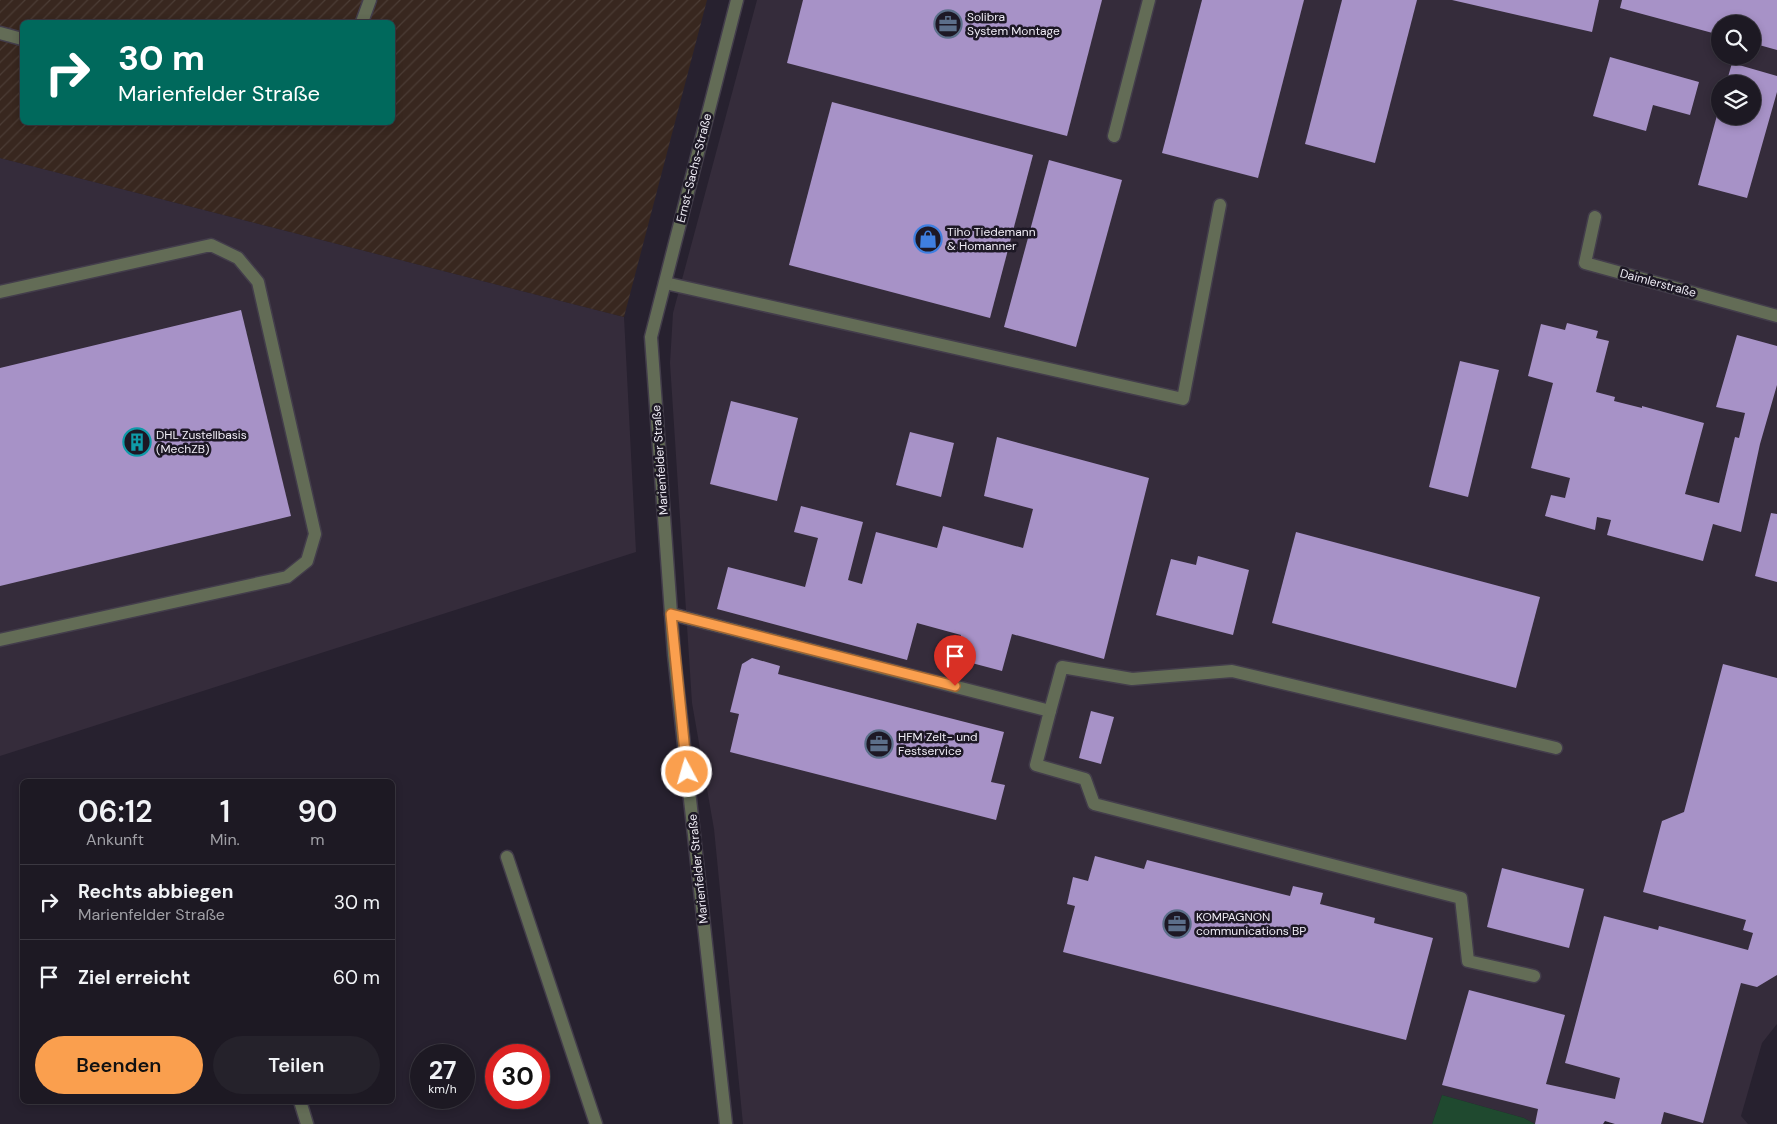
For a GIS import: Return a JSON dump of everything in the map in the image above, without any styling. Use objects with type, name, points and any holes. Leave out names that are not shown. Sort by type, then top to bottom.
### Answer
[{"type":"street","points":[[363,20],[370,0]]},
{"type":"street","name":"Ernst-Sachs-Straße","points":[[651,337],[737,0]]},
{"type":"street","points":[[1114,136],[1149,0]]},
{"type":"street","points":[[0,33],[20,38]]},
{"type":"street","points":[[665,283],[1183,400],[1220,205]]},
{"type":"street","name":"Daimlerstraße","points":[[1596,217],[1585,264],[1777,316]]},
{"type":"street","points":[[0,292],[211,246],[238,258],[258,282],[316,534],[306,561],[287,577],[0,640]]},
{"type":"street","name":"Marienfelder Straße","points":[[651,337],[675,664],[726,1124]]},
{"type":"street","points":[[671,614],[1050,711]]},
{"type":"street","points":[[1534,976],[1468,961],[1461,898],[1094,804],[1085,779],[1036,765],[1062,666],[1132,679],[1232,671],[1556,748]]},
{"type":"street","points":[[507,857],[596,1124]]},
{"type":"street","points":[[301,1104],[307,1124]]},
{"type":"shaded area","points":[[0,0],[707,0],[624,317],[0,158]]},
{"type":"shaded area","points":[[757,0],[1777,0],[1777,1024],[1762,1043],[1741,1116],[1748,1124],[1615,1124],[1605,1121],[1603,1124],[1535,1124],[1524,1118],[1442,1095],[1432,1124],[743,1124],[714,829],[692,703],[670,363],[673,313]]},
{"type":"shaded area","points":[[0,158],[624,317],[636,552],[0,756]]},
{"type":"green space","points":[[1442,1095],[1524,1118],[1535,1124],[1432,1124]]},
{"type":"building","points":[[803,0],[1102,0],[1067,136],[787,63]]},
{"type":"building","points":[[1202,0],[1304,0],[1258,178],[1162,153]]},
{"type":"building","points":[[1342,0],[1417,0],[1375,163],[1305,144]]},
{"type":"building","points":[[1452,0],[1599,0],[1592,32]]},
{"type":"building","points":[[1622,0],[1777,0],[1777,50],[1761,46],[1761,15],[1711,15],[1711,33],[1620,8]]},
{"type":"building","points":[[1610,57],[1699,82],[1690,115],[1653,105],[1646,131],[1593,116]]},
{"type":"building","points":[[1731,65],[1739,65],[1777,76],[1777,92],[1747,198],[1698,185],[1714,125],[1761,125],[1761,75],[1729,75]]},
{"type":"building","points":[[832,102],[1033,155],[990,318],[789,265]]},
{"type":"building","points":[[1049,160],[1122,180],[1076,347],[1004,327]]},
{"type":"building","name":"DHL Zustellbasis (MechZB)","points":[[241,310],[291,516],[0,586],[0,368]]},
{"type":"building","points":[[1567,323],[1598,331],[1596,338],[1609,341],[1596,392],[1615,397],[1614,401],[1642,408],[1642,406],[1704,423],[1685,494],[1719,503],[1735,437],[1739,438],[1745,413],[1716,407],[1737,335],[1777,346],[1777,385],[1760,444],[1741,532],[1713,524],[1703,561],[1607,535],[1611,520],[1597,517],[1595,530],[1545,516],[1551,495],[1565,498],[1570,478],[1531,468],[1553,383],[1528,376],[1541,324],[1565,330]]},
{"type":"building","points":[[1460,361],[1499,370],[1468,497],[1429,487]]},
{"type":"building","points":[[731,401],[798,418],[777,501],[710,484]]},
{"type":"building","points":[[910,432],[954,443],[941,497],[896,485]]},
{"type":"building","points":[[997,437],[1149,478],[1104,659],[1012,634],[1002,671],[968,662],[958,645],[961,635],[917,623],[907,660],[717,609],[728,567],[805,587],[818,538],[794,532],[801,506],[863,522],[848,580],[862,584],[876,532],[937,548],[943,526],[1023,548],[1033,509],[984,496]]},
{"type":"building","points":[[1771,513],[1777,514],[1777,582],[1755,576]]},
{"type":"building","points":[[1296,532],[1540,597],[1516,688],[1272,623]]},
{"type":"building","points":[[1198,556],[1249,570],[1233,635],[1156,615],[1171,559],[1196,565]]},
{"type":"building","points":[[752,658],[780,666],[778,674],[1004,732],[991,782],[1005,785],[996,820],[730,752],[739,714],[730,712],[742,664]]},
{"type":"building","points":[[1723,664],[1777,678],[1777,975],[1757,987],[1741,983],[1703,1123],[1664,1112],[1661,1124],[1615,1124],[1605,1121],[1603,1124],[1535,1124],[1538,1109],[1442,1085],[1469,990],[1565,1015],[1546,1084],[1615,1099],[1620,1078],[1565,1063],[1604,916],[1658,930],[1659,926],[1748,950],[1753,933],[1743,930],[1746,920],[1643,892],[1662,821],[1684,812]]},
{"type":"building","points":[[1091,711],[1114,717],[1101,764],[1079,758]]},
{"type":"building","points":[[1095,856],[1144,869],[1147,860],[1290,896],[1293,886],[1323,893],[1320,904],[1375,918],[1374,923],[1433,938],[1406,1040],[1063,952],[1075,906],[1067,904],[1073,877],[1088,881]]},
{"type":"building","points":[[1502,868],[1584,889],[1569,948],[1487,927]]},
{"type":"place","name":"Solibra System Montage","points":[[948,24]]},
{"type":"place","name":"Tiho Tiedemann & Homanner","points":[[928,239]]},
{"type":"place","name":"DHL Zustellbasis (MechZB)","points":[[137,442]]},
{"type":"place","name":"HFM Zelt- und Festservice","points":[[879,744]]},
{"type":"place","name":"KOMPAGNON communications BP","points":[[1177,924]]},
{"type":"route","points":[[687,772],[671,614],[955,686]]}]
